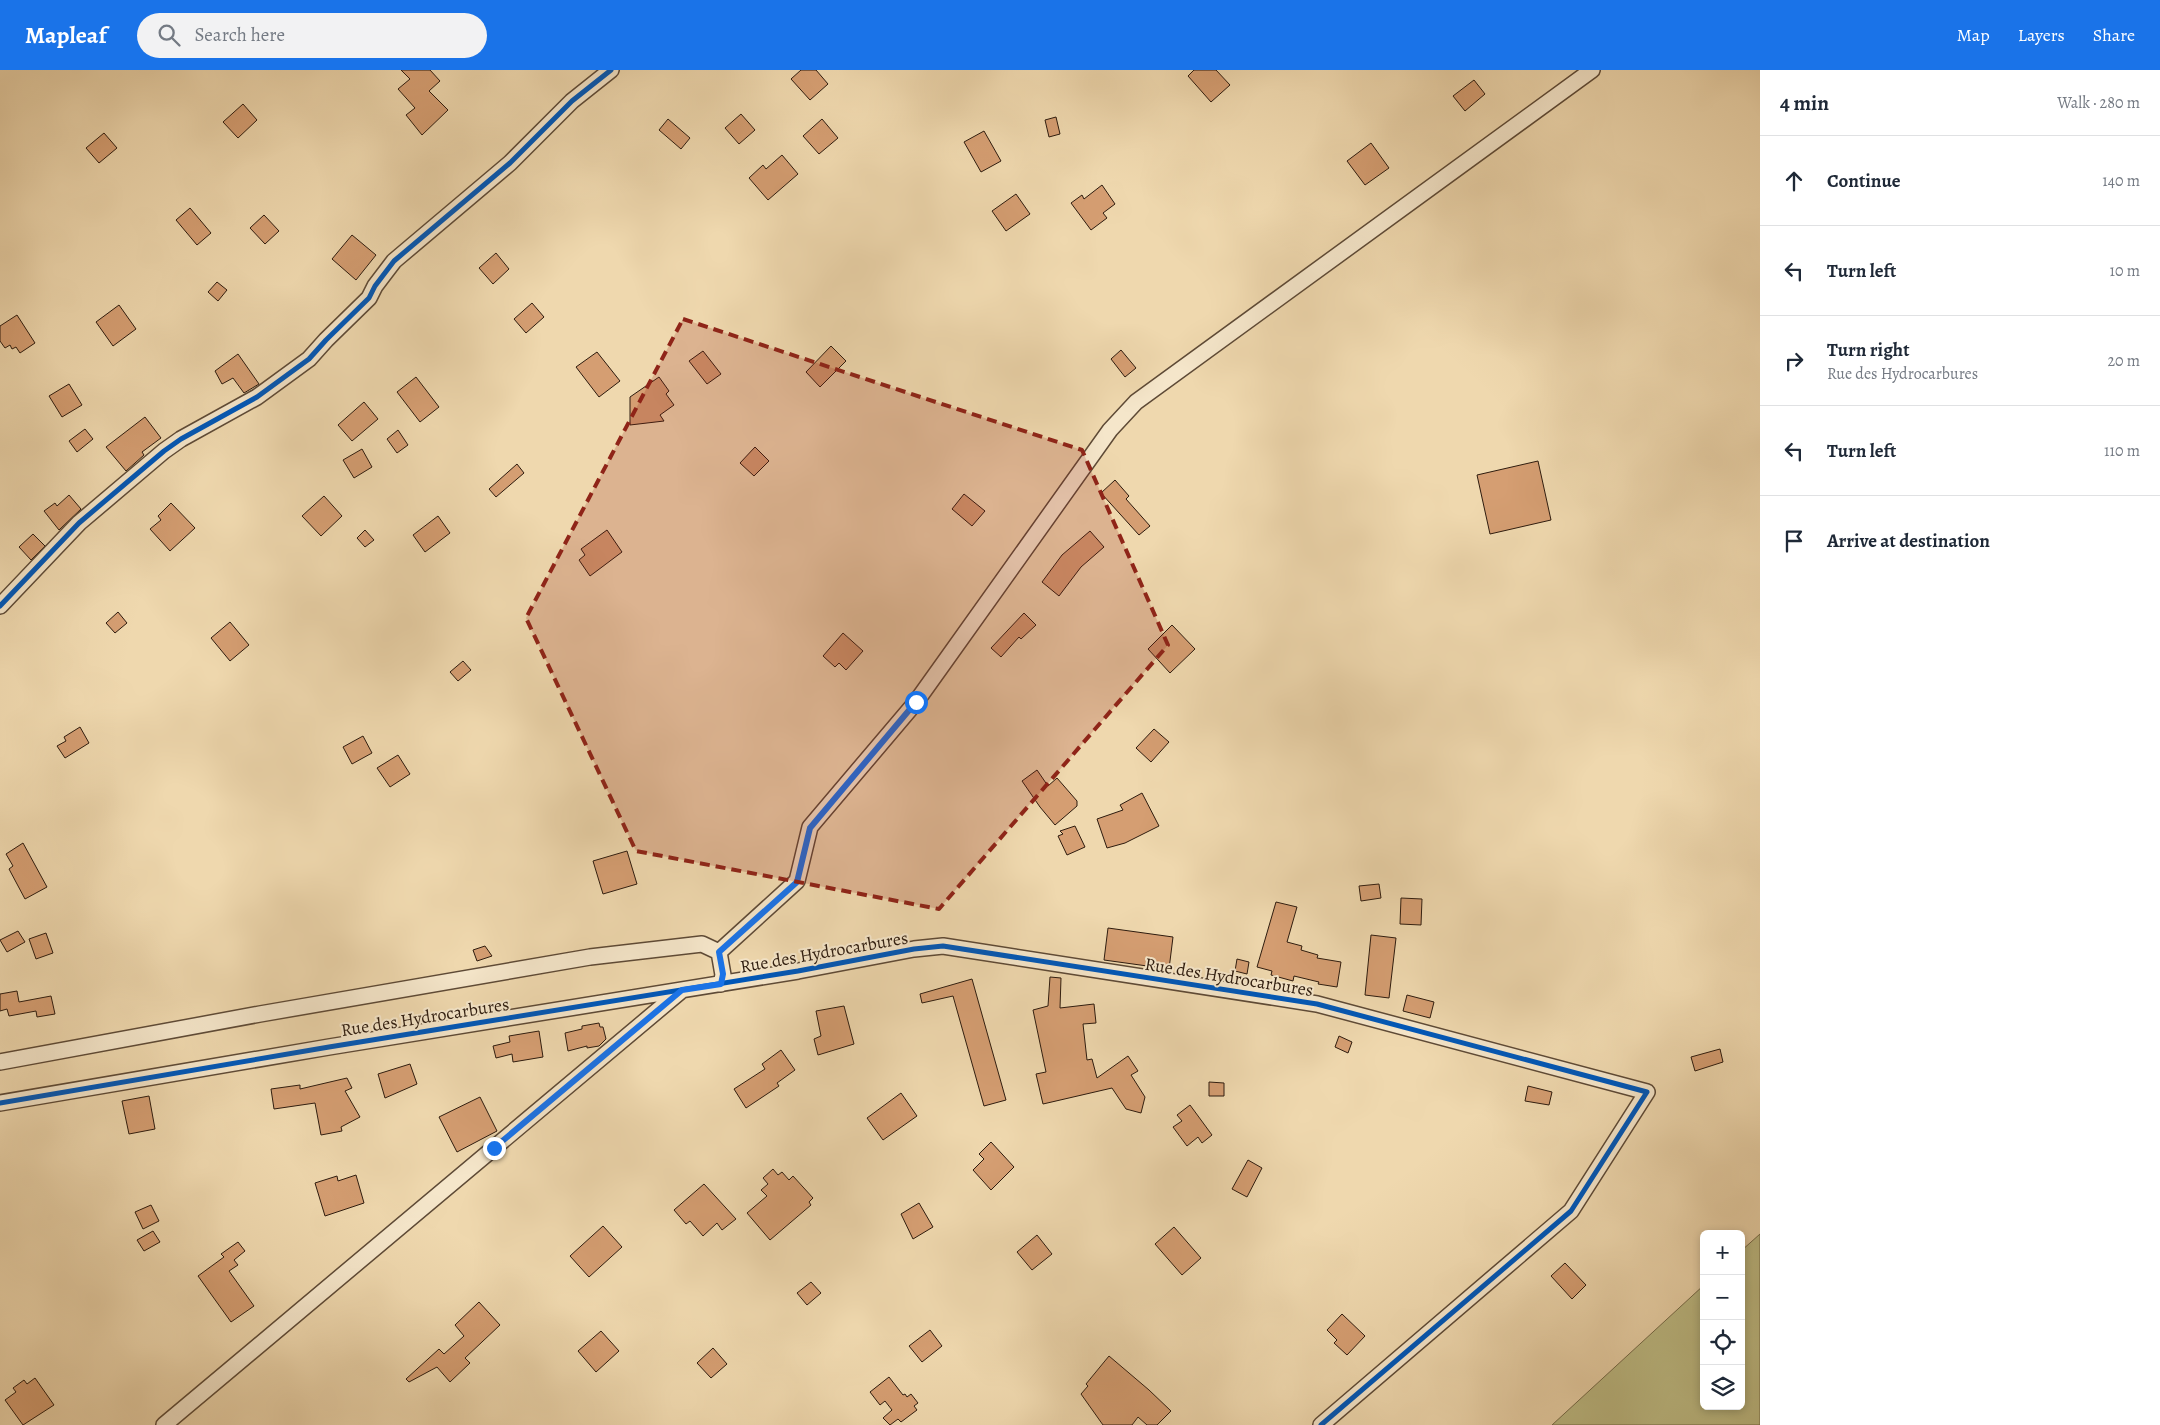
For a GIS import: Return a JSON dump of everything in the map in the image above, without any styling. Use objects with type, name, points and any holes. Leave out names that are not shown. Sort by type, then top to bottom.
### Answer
[{"type":"street","points":[[0,606],[79,523],[164,451],[181,439],[257,397],[309,359],[369,298],[375,286],[394,262],[510,163],[572,101],[611,70]]},
{"type":"street","points":[[719,952],[797,882],[810,828],[916,702],[1110,430],[1136,402],[1592,70]]},
{"type":"street","points":[[0,1062],[260,1014],[590,958],[702,944],[719,952]]},
{"type":"street","name":"Rue des Hydrocarbures","points":[[0,1103],[329,1046],[721,984],[914,949],[943,946],[1317,1004],[1647,1092],[1571,1211],[1321,1425]]},
{"type":"street","points":[[719,952],[723,974],[721,984]]},
{"type":"street","points":[[164,1425],[682,990]]},
{"type":"highlighted area","points":[[683,319],[1082,450],[1168,645],[939,909],[636,851],[526,618]]},
{"type":"shaded area","points":[[1760,1234],[1760,1425],[1552,1425],[1700,1289],[1700,1410],[1745,1410],[1745,1247]]},
{"type":"building","points":[[401,70],[430,70],[440,81],[429,91],[448,110],[422,135],[406,115],[415,108],[398,89],[410,79]]},
{"type":"building","points":[[801,70],[816,70],[828,84],[810,100],[791,79]]},
{"type":"building","points":[[1194,70],[1216,70],[1230,85],[1211,102],[1188,76]]},
{"type":"building","points":[[1474,80],[1485,94],[1465,111],[1453,96]]},
{"type":"building","points":[[243,104],[257,120],[238,138],[223,122]]},
{"type":"building","points":[[741,114],[755,130],[739,144],[725,128]]},
{"type":"building","points":[[1056,117],[1060,134],[1049,137],[1045,120]]},
{"type":"building","points":[[668,119],[690,138],[681,149],[659,130]]},
{"type":"building","points":[[822,119],[838,138],[819,154],[803,136]]},
{"type":"building","points":[[984,131],[1001,161],[981,172],[964,142]]},
{"type":"building","points":[[104,133],[117,148],[99,163],[86,148]]},
{"type":"building","points":[[1371,143],[1389,168],[1365,185],[1347,161]]},
{"type":"building","points":[[782,155],[798,174],[768,200],[749,178],[763,165],[766,169]]},
{"type":"building","points":[[1102,185],[1115,204],[1103,213],[1107,218],[1091,230],[1071,203],[1082,195],[1084,199]]},
{"type":"building","points":[[1016,194],[1030,214],[1006,231],[992,211]]},
{"type":"building","points":[[190,208],[211,233],[197,245],[176,220]]},
{"type":"building","points":[[264,215],[279,231],[265,244],[250,228]]},
{"type":"building","points":[[352,235],[376,255],[356,280],[332,259]]},
{"type":"building","points":[[496,253],[509,269],[493,284],[479,268]]},
{"type":"building","points":[[217,282],[227,290],[218,301],[208,292]]},
{"type":"building","points":[[532,303],[544,317],[526,333],[514,319]]},
{"type":"building","points":[[119,305],[136,329],[113,346],[96,322]]},
{"type":"building","points":[[17,315],[35,343],[20,353],[16,347],[12,349],[10,345],[5,348],[0,341],[0,326]]},
{"type":"building","points":[[831,346],[846,361],[820,387],[806,372]]},
{"type":"building","points":[[1121,350],[1136,368],[1125,377],[1111,359]]},
{"type":"building","points":[[703,351],[721,374],[707,384],[689,361]]},
{"type":"building","points":[[597,352],[620,381],[599,397],[576,367]]},
{"type":"building","points":[[238,354],[259,384],[244,393],[233,378],[222,384],[215,371]]},
{"type":"building","points":[[416,377],[439,407],[420,422],[397,392]]},
{"type":"building","points":[[659,377],[669,391],[666,394],[674,405],[660,415],[664,421],[630,425],[630,397]]},
{"type":"building","points":[[69,384],[82,405],[62,417],[49,396]]},
{"type":"building","points":[[364,402],[378,419],[352,441],[338,425]]},
{"type":"building","points":[[145,417],[161,438],[142,452],[144,455],[126,471],[106,447]]},
{"type":"building","points":[[85,429],[93,439],[77,452],[69,441]]},
{"type":"building","points":[[398,430],[408,445],[397,453],[387,439]]},
{"type":"building","points":[[755,447],[769,461],[754,476],[740,463]]},
{"type":"building","points":[[362,449],[372,467],[354,478],[343,460]]},
{"type":"building","points":[[1538,461],[1551,520],[1490,534],[1477,475]]},
{"type":"building","points":[[517,464],[524,473],[496,497],[489,489]]},
{"type":"building","points":[[1115,480],[1129,496],[1126,499],[1150,526],[1139,535],[1101,493]]},
{"type":"building","points":[[964,494],[985,511],[972,526],[952,509]]},
{"type":"building","points":[[69,495],[81,509],[59,530],[44,511],[55,503],[57,506]]},
{"type":"building","points":[[324,496],[342,516],[321,536],[302,516]]},
{"type":"building","points":[[171,503],[195,528],[170,551],[150,529],[161,520],[158,516]]},
{"type":"building","points":[[438,516],[450,533],[425,552],[413,535]]},
{"type":"building","points":[[365,530],[374,540],[365,547],[357,538]]},
{"type":"building","points":[[607,530],[622,552],[590,576],[579,560],[585,555],[581,549]]},
{"type":"building","points":[[1090,531],[1104,547],[1081,567],[1059,596],[1042,582],[1062,555]]},
{"type":"building","points":[[33,534],[45,546],[31,560],[19,547]]},
{"type":"building","points":[[118,612],[127,623],[115,633],[106,623]]},
{"type":"building","points":[[1024,613],[1036,625],[1021,639],[1019,637],[1001,657],[991,648]]},
{"type":"building","points":[[230,622],[249,645],[230,661],[211,638]]},
{"type":"building","points":[[1172,625],[1195,649],[1170,673],[1148,649]]},
{"type":"building","points":[[843,633],[863,651],[846,670],[839,663],[835,667],[823,656]]},
{"type":"building","points":[[463,661],[471,670],[458,681],[450,672]]},
{"type":"building","points":[[80,727],[89,743],[65,758],[57,746],[66,741],[64,737]]},
{"type":"building","points":[[1154,729],[1169,742],[1151,762],[1136,748]]},
{"type":"building","points":[[363,736],[372,753],[352,764],[343,747]]},
{"type":"building","points":[[398,755],[410,774],[390,787],[377,768]]},
{"type":"building","points":[[1037,770],[1048,786],[1057,778],[1077,801],[1077,806],[1055,825],[1022,781]]},
{"type":"building","points":[[1142,793],[1159,826],[1125,843],[1107,848],[1097,819],[1123,810],[1120,805]]},
{"type":"building","points":[[1075,826],[1085,847],[1067,855],[1058,836],[1063,834],[1060,831]]},
{"type":"building","points":[[23,843],[47,887],[25,899],[9,869],[13,866],[6,854]]},
{"type":"building","points":[[627,851],[637,884],[603,894],[593,861]]},
{"type":"building","points":[[1379,884],[1381,898],[1361,901],[1359,886]]},
{"type":"building","points":[[1401,898],[1422,899],[1421,925],[1400,924]]},
{"type":"building","points":[[1276,902],[1297,907],[1287,942],[1302,946],[1301,950],[1318,955],[1317,958],[1341,962],[1337,987],[1318,984],[1319,982],[1294,976],[1293,981],[1271,975],[1272,971],[1257,967]]},
{"type":"building","points":[[1108,928],[1173,937],[1169,969],[1104,960]]},
{"type":"building","points":[[18,931],[25,942],[7,952],[0,940]]},
{"type":"building","points":[[46,933],[53,953],[36,959],[29,939]]},
{"type":"building","points":[[1371,935],[1396,938],[1389,998],[1365,995]]},
{"type":"building","points":[[485,946],[492,956],[477,961],[473,950]]},
{"type":"building","points":[[1237,959],[1249,962],[1247,974],[1235,971]]},
{"type":"building","points":[[1050,977],[1061,978],[1060,1008],[1094,1004],[1096,1023],[1083,1024],[1087,1060],[1092,1059],[1097,1078],[1128,1056],[1138,1071],[1131,1075],[1145,1097],[1141,1113],[1126,1109],[1112,1088],[1043,1104],[1036,1074],[1046,1072],[1033,1010],[1048,1006]]},
{"type":"building","points":[[972,979],[1006,1100],[984,1106],[953,996],[922,1003],[920,994]]},
{"type":"building","points":[[17,991],[19,1002],[51,996],[55,1014],[37,1017],[36,1011],[9,1016],[7,1009],[0,1011],[0,994]]},
{"type":"building","points":[[1407,995],[1434,1002],[1430,1018],[1403,1011]]},
{"type":"building","points":[[844,1006],[854,1044],[818,1055],[814,1039],[821,1036],[816,1011]]},
{"type":"building","points":[[599,1023],[600,1027],[603,1027],[606,1039],[599,1046],[587,1048],[587,1046],[568,1051],[565,1033],[582,1029],[582,1026]]},
{"type":"building","points":[[539,1031],[543,1057],[513,1062],[512,1054],[496,1058],[493,1046],[510,1042],[509,1036]]},
{"type":"building","points":[[1339,1036],[1352,1042],[1348,1053],[1335,1047]]},
{"type":"building","points":[[1720,1049],[1723,1062],[1695,1071],[1691,1057]]},
{"type":"building","points":[[781,1050],[795,1070],[777,1083],[779,1086],[746,1108],[734,1089],[765,1069],[762,1064]]},
{"type":"building","points":[[410,1064],[417,1084],[385,1098],[378,1074]]},
{"type":"building","points":[[347,1078],[352,1088],[345,1091],[360,1117],[341,1127],[342,1131],[321,1135],[315,1103],[274,1109],[271,1089],[300,1085],[300,1089]]},
{"type":"building","points":[[1209,1082],[1224,1083],[1224,1096],[1209,1096]]},
{"type":"building","points":[[1528,1086],[1552,1092],[1549,1105],[1525,1101]]},
{"type":"building","points":[[901,1093],[917,1116],[883,1140],[867,1118]]},
{"type":"building","points":[[149,1096],[155,1129],[129,1134],[122,1101]]},
{"type":"building","points":[[480,1097],[497,1131],[457,1152],[439,1117]]},
{"type":"building","points":[[1190,1105],[1212,1135],[1202,1143],[1198,1137],[1187,1146],[1173,1127],[1182,1121],[1177,1115]]},
{"type":"building","points":[[991,1142],[1014,1167],[991,1190],[973,1170],[984,1159],[979,1154]]},
{"type":"building","points":[[1248,1160],[1262,1168],[1247,1197],[1232,1189]]},
{"type":"building","points":[[773,1169],[778,1175],[782,1172],[789,1180],[793,1176],[813,1198],[809,1202],[811,1205],[770,1240],[747,1213],[767,1196],[761,1190],[768,1184],[763,1178]]},
{"type":"building","points":[[356,1175],[364,1203],[325,1216],[315,1183],[337,1176],[338,1181]]},
{"type":"building","points":[[704,1184],[736,1219],[722,1230],[717,1223],[703,1236],[690,1221],[686,1224],[674,1210]]},
{"type":"building","points":[[919,1203],[933,1227],[913,1239],[901,1214]]},
{"type":"building","points":[[151,1205],[159,1221],[143,1229],[135,1212]]},
{"type":"building","points":[[603,1226],[622,1247],[589,1277],[570,1256]]},
{"type":"building","points":[[1174,1227],[1201,1258],[1182,1275],[1155,1244]]},
{"type":"building","points":[[153,1231],[160,1242],[144,1251],[137,1240]]},
{"type":"building","points":[[1037,1235],[1052,1254],[1032,1270],[1017,1252]]},
{"type":"building","points":[[238,1242],[245,1251],[234,1260],[238,1265],[229,1271],[254,1306],[231,1322],[198,1276],[224,1257],[221,1254]]},
{"type":"building","points":[[1565,1263],[1586,1285],[1572,1299],[1551,1276]]},
{"type":"building","points":[[811,1282],[821,1293],[807,1305],[797,1293]]},
{"type":"building","points":[[479,1302],[500,1325],[465,1358],[470,1363],[450,1382],[437,1367],[409,1382],[406,1379],[439,1349],[444,1354],[464,1336],[455,1325]]},
{"type":"building","points":[[1342,1314],[1365,1336],[1347,1355],[1334,1343],[1337,1340],[1327,1330]]},
{"type":"building","points":[[930,1330],[942,1346],[922,1362],[909,1346]]},
{"type":"building","points":[[601,1331],[619,1351],[596,1372],[578,1351]]},
{"type":"building","points":[[713,1348],[727,1364],[711,1378],[697,1363]]},
{"type":"building","points":[[1109,1356],[1171,1411],[1157,1425],[1147,1425],[1138,1417],[1132,1425],[1103,1425],[1081,1394],[1088,1386],[1086,1384]]},
{"type":"building","points":[[889,1377],[903,1395],[905,1394],[907,1397],[911,1394],[918,1403],[914,1406],[917,1410],[901,1422],[898,1419],[890,1425],[883,1418],[892,1410],[885,1401],[880,1405],[870,1392]]},
{"type":"building","points":[[35,1378],[54,1405],[23,1425],[5,1400],[16,1392],[13,1388],[24,1380],[27,1384]]},
{"type":"cycle path","points":[[0,606],[79,523],[164,451],[181,439],[257,397],[309,359],[369,298],[375,286],[394,261],[510,163],[572,101],[611,70]]},
{"type":"cycle path","points":[[0,1103],[329,1047],[798,971],[914,949],[943,946],[1317,1004],[1647,1092],[1571,1211],[1321,1425]]},
{"type":"route","points":[[494,1148],[682,990],[721,984],[723,966],[719,952],[797,882],[810,828],[916,702]]}]
